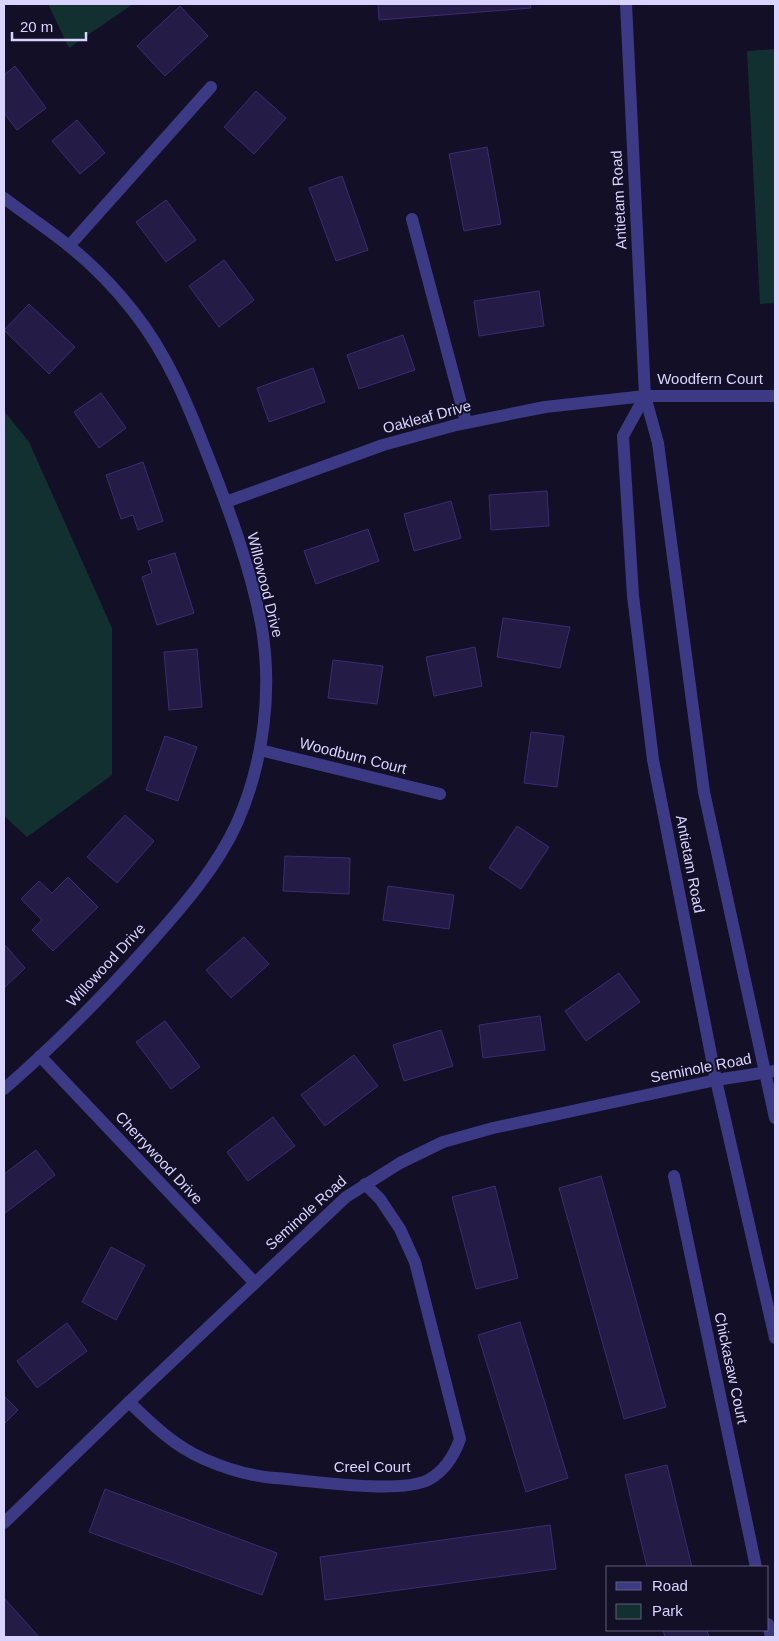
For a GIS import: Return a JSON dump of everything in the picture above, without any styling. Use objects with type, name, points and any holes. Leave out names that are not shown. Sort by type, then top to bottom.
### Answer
[{"type":"street","name":"Antietam Road","points":[[626,4],[645,396],[658,443],[704,792],[771,1072],[775,1118]]},
{"type":"street","points":[[69,246],[211,87]]},
{"type":"street","name":"Willowood Drive","points":[[4,198],[69,246],[103,276],[134,312],[166,360],[192,415],[226,502],[248,574],[261,623],[265,658],[266,702],[260,750],[254,773],[237,823],[216,862],[172,918],[114,983],[4,1089]]},
{"type":"street","points":[[412,219],[466,422]]},
{"type":"street","name":"Antietam Road","points":[[645,396],[622,436],[633,596],[653,760],[716,1080],[775,1338]]},
{"type":"street","name":"Woodfern Court","points":[[645,396],[775,396]]},
{"type":"street","name":"Oakleaf Drive","points":[[226,502],[383,446],[466,422],[545,407],[645,396]]},
{"type":"street","name":"Woodburn Court","points":[[260,750],[440,794]]},
{"type":"street","name":"Cherrywood Drive","points":[[40,1056],[254,1283]]},
{"type":"street","name":"Seminole Road","points":[[4,1523],[346,1196],[400,1162],[443,1142],[493,1128],[716,1080],[771,1072]]},
{"type":"street","name":"Chickasaw Court","points":[[674,1176],[756,1566]]},
{"type":"street","name":"Creel Court","points":[[129,1402],[154,1427],[171,1440],[202,1458],[236,1471],[257,1476],[376,1486],[414,1485],[428,1480],[444,1468],[455,1453],[460,1439],[415,1262],[400,1229],[380,1199],[365,1184]]},
{"type":"green space","points":[[48,4],[133,4],[69,48]]},
{"type":"green space","points":[[775,49],[775,303],[760,304],[747,51]]},
{"type":"green space","points":[[4,411],[29,442],[112,628],[112,775],[27,837],[4,816]]},
{"type":"building","points":[[378,4],[530,4],[531,8],[379,20]]},
{"type":"building","points":[[180,6],[208,36],[165,76],[137,46]]},
{"type":"building","points":[[15,66],[46,108],[17,130],[4,113],[4,75]]},
{"type":"building","points":[[256,91],[286,118],[254,154],[224,127]]},
{"type":"building","points":[[77,120],[105,153],[80,174],[52,141]]},
{"type":"building","points":[[487,147],[501,224],[464,231],[449,154]]},
{"type":"building","points":[[342,176],[368,250],[336,261],[309,188]]},
{"type":"building","points":[[166,200],[196,240],[166,262],[136,222]]},
{"type":"building","points":[[224,260],[254,300],[219,327],[189,286]]},
{"type":"building","points":[[539,291],[544,326],[479,336],[474,301]]},
{"type":"building","points":[[29,304],[75,347],[49,374],[4,330]]},
{"type":"building","points":[[403,335],[415,370],[359,389],[347,355]]},
{"type":"building","points":[[313,368],[325,402],[269,422],[257,388]]},
{"type":"building","points":[[101,393],[126,428],[99,448],[74,412]]},
{"type":"building","points":[[143,462],[163,521],[138,530],[133,515],[121,519],[106,475]]},
{"type":"building","points":[[547,491],[549,526],[491,530],[489,495]]},
{"type":"building","points":[[451,501],[461,538],[414,551],[404,514]]},
{"type":"building","points":[[368,529],[379,561],[316,584],[304,551]]},
{"type":"building","points":[[175,553],[194,613],[157,625],[142,577],[152,573],[148,561]]},
{"type":"building","points":[[503,618],[570,627],[560,668],[497,657]]},
{"type":"building","points":[[475,647],[482,686],[434,696],[426,657]]},
{"type":"building","points":[[197,649],[202,707],[169,710],[164,652]]},
{"type":"building","points":[[333,660],[383,666],[377,704],[328,698]]},
{"type":"building","points":[[531,732],[564,736],[557,787],[524,783]]},
{"type":"building","points":[[165,736],[197,747],[178,801],[146,790]]},
{"type":"building","points":[[125,815],[154,841],[117,883],[87,857]]},
{"type":"building","points":[[517,826],[549,847],[521,889],[489,868]]},
{"type":"building","points":[[285,856],[350,858],[349,894],[283,891]]},
{"type":"building","points":[[68,877],[98,907],[53,951],[32,930],[42,920],[21,899],[39,881],[52,893]]},
{"type":"building","points":[[388,886],[454,895],[449,929],[383,920]]},
{"type":"building","points":[[244,937],[269,964],[231,998],[206,970]]},
{"type":"building","points":[[4,944],[25,968],[4,988]]},
{"type":"building","points":[[619,973],[640,1002],[586,1041],[565,1011]]},
{"type":"building","points":[[540,1016],[545,1050],[483,1058],[479,1025]]},
{"type":"building","points":[[165,1021],[200,1067],[171,1089],[136,1042]]},
{"type":"building","points":[[441,1030],[453,1066],[404,1081],[393,1045]]},
{"type":"building","points":[[354,1055],[378,1086],[325,1126],[301,1095]]},
{"type":"building","points":[[273,1117],[295,1146],[248,1181],[227,1152]]},
{"type":"building","points":[[36,1150],[55,1175],[5,1213],[4,1174]]},
{"type":"building","points":[[601,1176],[666,1407],[624,1419],[559,1188]]},
{"type":"building","points":[[495,1186],[518,1278],[476,1289],[452,1197]]},
{"type":"building","points":[[111,1247],[145,1265],[116,1320],[82,1302]]},
{"type":"building","points":[[520,1322],[568,1478],[526,1492],[478,1335]]},
{"type":"building","points":[[67,1323],[87,1351],[37,1388],[17,1361]]},
{"type":"building","points":[[4,1396],[18,1410],[4,1424]]},
{"type":"building","points":[[667,1465],[692,1566],[647,1566],[625,1475]]},
{"type":"building","points":[[105,1489],[277,1553],[262,1595],[89,1532]]},
{"type":"building","points":[[550,1525],[556,1569],[325,1600],[320,1557]]},
{"type":"building","points":[[4,1598],[39,1637],[4,1637]]},
{"type":"building","points":[[663,1631],[707,1631],[709,1637],[665,1637]]}]
